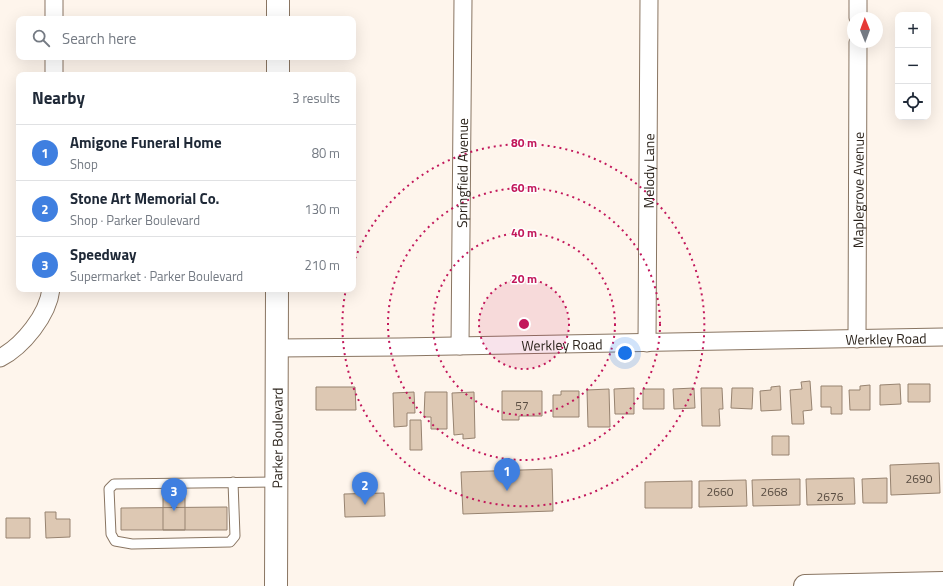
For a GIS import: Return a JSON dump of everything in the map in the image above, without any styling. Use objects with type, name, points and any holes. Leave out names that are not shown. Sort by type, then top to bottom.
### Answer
[{"type":"street","points":[[54,0],[54,16]]},
{"type":"street","points":[[278,0],[278,16]]},
{"type":"street","name":"Springfield Avenue","points":[[460,346],[463,0]]},
{"type":"street","name":"Melody Lane","points":[[647,342],[650,0]]},
{"type":"street","points":[[858,0],[858,12]]},
{"type":"street","name":"Maplegrove Avenue","points":[[856,339],[858,48]]},
{"type":"street","points":[[54,60],[54,72]]},
{"type":"street","points":[[278,60],[278,72]]},
{"type":"street","points":[[0,358],[20,343],[34,327],[44,312],[51,292]]},
{"type":"street","name":"Parker Boulevard","points":[[276,586],[277,292]]},
{"type":"street","name":"Werkley Road","points":[[276,348],[943,337]]},
{"type":"street","points":[[805,586],[913,585],[943,583]]},
{"type":"lane","points":[[233,482],[235,536],[230,542],[132,544],[115,541],[111,534],[109,489],[114,484],[233,482],[276,482]]},
{"type":"building","points":[[810,381],[812,410],[803,411],[804,424],[792,424],[790,390],[802,389],[801,382]]},
{"type":"building","points":[[900,384],[901,404],[880,405],[880,385]]},
{"type":"building","points":[[908,384],[930,384],[930,402],[908,402]]},
{"type":"building","points":[[870,385],[870,410],[850,410],[849,390],[860,390],[860,386]]},
{"type":"building","points":[[780,386],[781,410],[761,411],[760,391],[771,390],[771,387]]},
{"type":"building","points":[[821,386],[842,386],[842,414],[831,414],[831,407],[821,407]]},
{"type":"building","points":[[316,387],[355,387],[356,410],[316,410]]},
{"type":"building","points":[[634,388],[634,414],[615,414],[614,389]]},
{"type":"building","points":[[694,388],[695,408],[674,409],[673,389]]},
{"type":"building","points":[[701,388],[722,388],[723,409],[719,409],[720,426],[702,426]]},
{"type":"building","points":[[732,388],[753,388],[752,409],[731,408]]},
{"type":"building","points":[[609,389],[610,427],[588,427],[587,390]]},
{"type":"building","points":[[643,389],[664,389],[664,409],[643,409]]},
{"type":"building","points":[[502,391],[542,391],[542,416],[519,416],[519,420],[502,420]]},
{"type":"building","points":[[561,391],[579,391],[579,417],[553,417],[553,395],[561,395]]},
{"type":"building","points":[[414,392],[415,413],[407,413],[407,426],[394,427],[393,393]]},
{"type":"building","points":[[425,392],[447,392],[447,429],[431,429],[431,417],[424,417]]},
{"type":"building","points":[[474,392],[475,438],[463,439],[463,434],[454,435],[452,393]]},
{"type":"building","points":[[410,420],[421,420],[422,450],[410,450]]},
{"type":"building","points":[[772,436],[789,436],[789,455],[772,455]]},
{"type":"building","points":[[939,463],[940,493],[891,495],[890,465]]},
{"type":"building","points":[[552,469],[553,511],[463,514],[461,472]]},
{"type":"building","points":[[854,478],[855,504],[807,505],[806,479]]},
{"type":"building","points":[[887,478],[887,503],[863,503],[862,479]]},
{"type":"building","points":[[800,479],[800,505],[753,506],[752,480]]},
{"type":"building","points":[[746,480],[747,506],[699,507],[699,481]]},
{"type":"building","points":[[692,481],[692,508],[645,508],[645,482]]},
{"type":"building","points":[[163,493],[185,493],[185,530],[163,530]]},
{"type":"building","points":[[384,493],[385,516],[345,517],[344,494]]},
{"type":"building","points":[[227,507],[227,530],[121,530],[121,508]]},
{"type":"building","points":[[45,512],[56,512],[56,519],[70,519],[70,537],[46,538]]},
{"type":"building","points":[[6,518],[30,518],[30,538],[6,538]]},
{"type":"place","name":"Amigone Funeral Home","points":[[507,491]]},
{"type":"place","name":"Stone Art Memorial Co.","points":[[365,505]]},
{"type":"place","name":"Speedway","points":[[174,511]]}]
